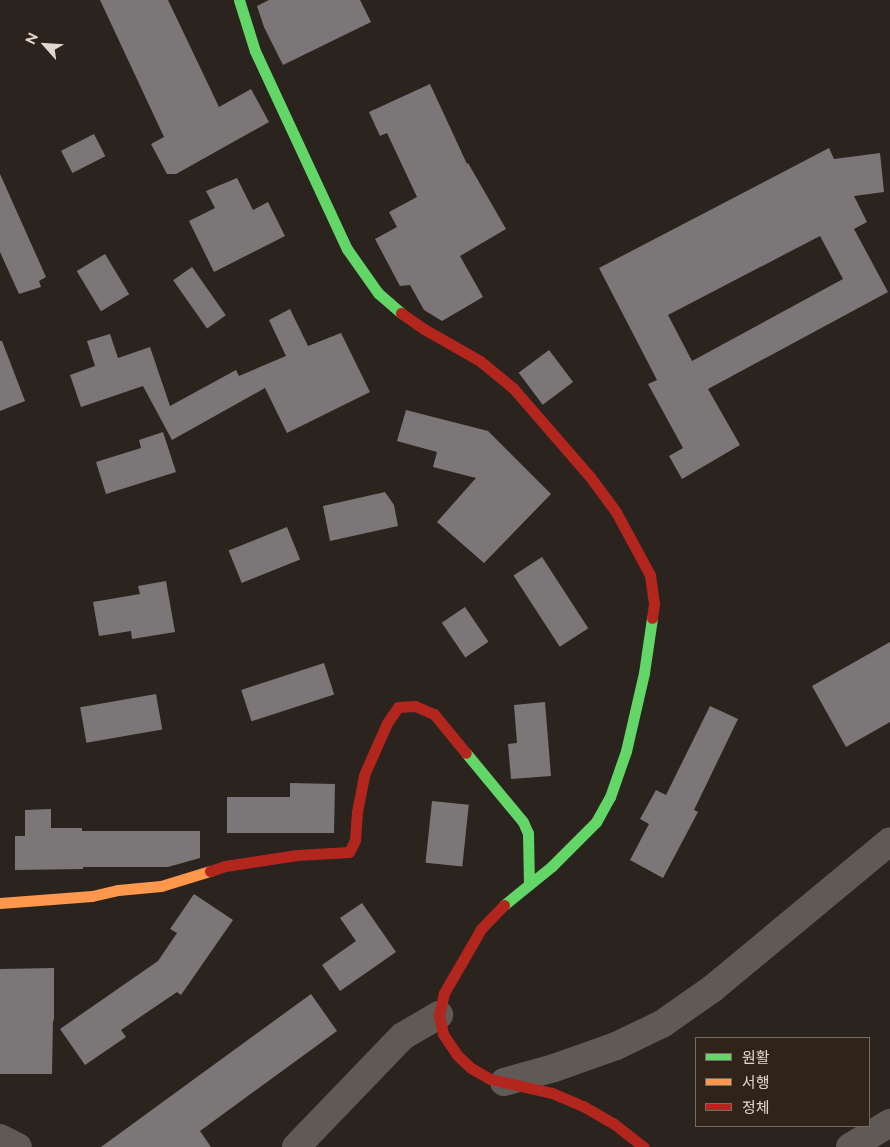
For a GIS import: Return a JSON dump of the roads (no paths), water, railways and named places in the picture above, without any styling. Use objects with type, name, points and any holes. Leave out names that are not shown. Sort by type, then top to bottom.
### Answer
[{"type":"street","points":[[239,0],[255,51],[281,110],[347,249],[363,273],[378,293],[396,309],[424,329],[480,362],[513,388],[591,478],[616,512],[650,575],[654,604],[644,673],[626,751],[610,797],[596,822],[552,866],[498,909],[481,929],[444,993],[439,1015],[443,1034],[457,1055],[471,1068],[490,1079],[552,1093],[583,1106],[613,1123],[644,1147]]},
{"type":"street","points":[[0,903],[92,896],[118,890],[161,886],[225,866],[297,855],[348,852],[355,840],[364,775],[387,723],[398,707],[415,706],[434,714],[523,822],[528,833],[529,884]]},
{"type":"street","points":[[504,1082],[554,1068],[616,1046],[662,1024],[712,989],[890,841]]},
{"type":"street","points":[[296,1147],[403,1036],[439,1015]]},
{"type":"street","points":[[850,1147],[890,1123]]},
{"type":"street","points":[[0,1138],[18,1147]]}]
